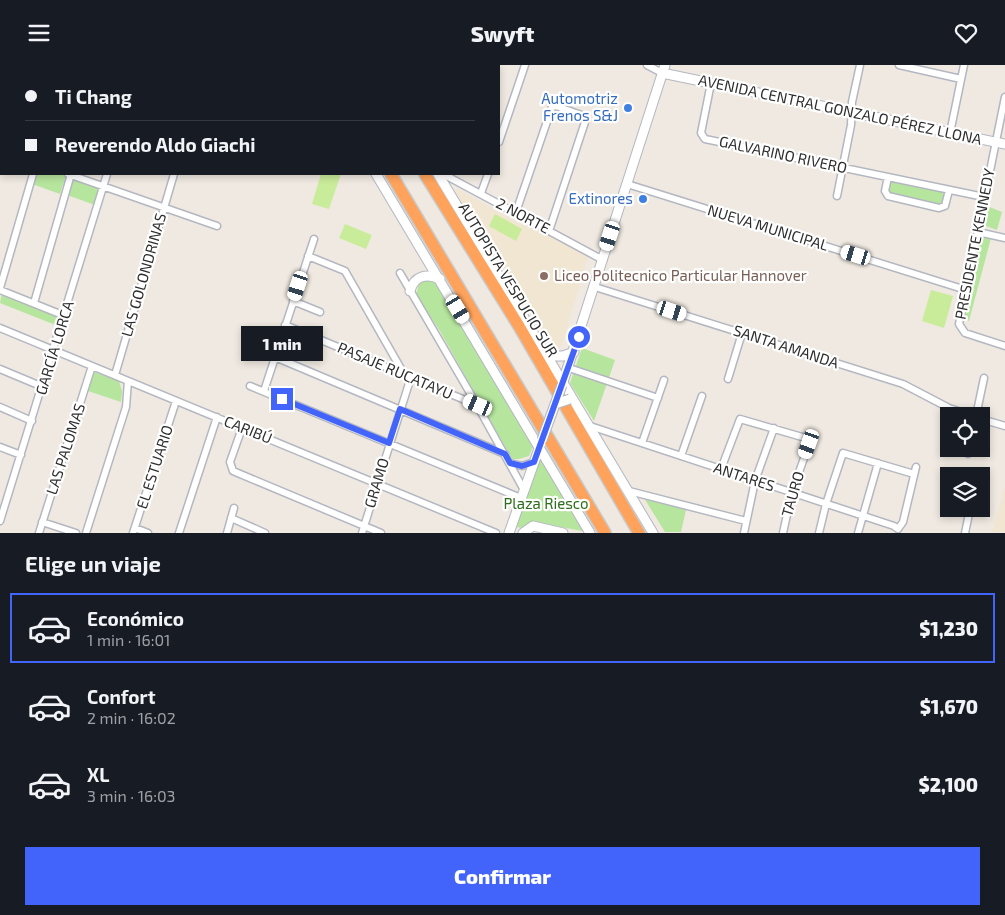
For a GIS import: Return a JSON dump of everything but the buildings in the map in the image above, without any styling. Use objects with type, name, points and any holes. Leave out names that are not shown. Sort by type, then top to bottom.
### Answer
[{"type":"highway","points":[[392,175],[605,533]]},
{"type":"highway","name":"AUTOPISTA VESPUCIO SUR","points":[[426,175],[528,341],[639,533]]},
{"type":"main road","name":"AVENIDA CENTRAL GONZALO PÉREZ LLONA","points":[[664,69],[711,83],[1000,143]]},
{"type":"main road","points":[[509,533],[569,367],[664,69]]},
{"type":"main road","points":[[377,175],[541,443],[590,533]]},
{"type":"main road","points":[[439,175],[549,356],[572,400],[590,426],[653,533]]},
{"type":"main road","points":[[410,291],[420,277],[428,275],[440,279]]},
{"type":"main road","points":[[549,356],[560,357],[574,352]]},
{"type":"main road","points":[[555,404],[572,400]]},
{"type":"main road","points":[[523,533],[533,526],[563,533]]},
{"type":"street","points":[[500,139],[525,65]]},
{"type":"street","name":"AVENIDA CENTRAL GONZALO PÉREZ LLONA","points":[[647,65],[664,69]]},
{"type":"street","points":[[836,196],[860,65]]},
{"type":"street","points":[[899,65],[916,67],[962,79]]},
{"type":"street","points":[[950,133],[964,65]]},
{"type":"street","name":"GALVARINO RIVERO","points":[[711,83],[701,133],[704,138],[984,197]]},
{"type":"street","name":"PRESIDENTE KENNEDY","points":[[1005,97],[1000,143],[984,197],[959,321],[962,331],[1005,346]]},
{"type":"street","points":[[516,212],[552,107],[556,106],[585,116],[550,231]]},
{"type":"street","points":[[33,175],[0,289],[65,315]]},
{"type":"street","points":[[34,303],[70,175]]},
{"type":"street","points":[[73,175],[217,226]]},
{"type":"street","name":"GARCÍA LORCA","points":[[0,521],[43,387],[107,175]]},
{"type":"street","name":"LAS GOLONDRINAS","points":[[115,375],[174,175]]},
{"type":"street","name":"2 NORTE","points":[[445,175],[603,260]]},
{"type":"street","points":[[481,193],[488,175]]},
{"type":"street","points":[[888,177],[885,191],[888,196],[914,203],[942,208],[946,206],[949,190]]},
{"type":"street","name":"NUEVA MUNICIPAL","points":[[627,184],[966,289]]},
{"type":"street","points":[[978,232],[1005,238]]},
{"type":"street","points":[[264,391],[314,239]]},
{"type":"street","points":[[308,256],[345,271],[407,376]]},
{"type":"street","points":[[400,273],[478,405],[510,463],[522,494]]},
{"type":"street","name":"SANTA AMANDA","points":[[594,287],[903,384],[947,407]]},
{"type":"street","points":[[293,301],[320,312]]},
{"type":"street","name":"PASAJE RUCATAYU","points":[[286,325],[478,405]]},
{"type":"street","name":"CARIBÚ","points":[[0,328],[496,533]]},
{"type":"street","points":[[728,379],[742,333]]},
{"type":"street","points":[[275,357],[505,454]]},
{"type":"street","name":"LAS PALOMAS","points":[[39,533],[92,366]]},
{"type":"street","points":[[569,367],[658,397]]},
{"type":"street","points":[[0,369],[43,387]]},
{"type":"street","name":"GRAMO","points":[[362,533],[400,409],[407,376]]},
{"type":"street","points":[[977,407],[984,378]]},
{"type":"street","points":[[642,443],[664,380]]},
{"type":"street","points":[[86,533],[126,407],[128,381]]},
{"type":"street","points":[[250,386],[389,443],[522,494]]},
{"type":"street","points":[[681,456],[702,396]]},
{"type":"street","name":"EL ESTUARIO","points":[[134,530],[176,401]]},
{"type":"street","points":[[0,407],[32,421]]},
{"type":"street","points":[[180,533],[217,417]]},
{"type":"street","name":"TAURO","points":[[721,469],[740,419],[806,437],[809,440],[792,492],[783,533]]},
{"type":"street","points":[[990,422],[1005,426]]},
{"type":"street","name":"ANTARES","points":[[590,426],[861,515],[898,531]]},
{"type":"street","points":[[242,428],[230,462],[231,469],[381,533]]},
{"type":"street","points":[[744,533],[755,481],[774,428]]},
{"type":"street","points":[[0,447],[21,455]]},
{"type":"street","points":[[819,533],[826,504],[843,453],[914,474]]},
{"type":"street","points":[[510,463],[522,466],[534,462]]},
{"type":"street","points":[[858,533],[861,515],[878,463]]},
{"type":"street","points":[[898,531],[903,522],[916,467]]},
{"type":"street","points":[[629,491],[746,521]]},
{"type":"street","points":[[227,533],[234,508]]},
{"type":"street","points":[[965,533],[968,517]]},
{"type":"street","points":[[231,518],[265,533]]},
{"type":"street","points":[[42,522],[76,533]]},
{"type":"street","points":[[134,530],[148,533]]},
{"type":"shaded area","name":"Liceo Politecnico Particular Hannover","points":[[457,189],[524,226],[526,223],[588,257],[562,344],[557,351],[553,352],[550,348],[454,191]]},
{"type":"shaded area","points":[[1005,487],[1005,532],[992,532]]},
{"type":"green space","points":[[36,175],[66,175],[60,194],[32,184]]},
{"type":"green space","points":[[321,175],[341,175],[329,209],[312,204]]},
{"type":"green space","points":[[73,177],[101,187],[95,205],[67,195]]},
{"type":"green space","points":[[894,180],[943,191],[946,194],[944,202],[938,205],[890,195],[888,192],[890,182]]},
{"type":"green space","points":[[987,206],[1002,212],[997,230],[986,226],[984,223]]},
{"type":"green space","points":[[495,214],[522,229],[516,241],[489,226]]},
{"type":"green space","points":[[345,224],[372,235],[366,249],[339,238]]},
{"type":"green space","points":[[982,235],[991,238],[969,321],[964,319]]},
{"type":"green space","points":[[425,280],[436,281],[534,444],[529,456],[512,459],[440,331],[416,295],[419,284]]},
{"type":"green space","points":[[931,290],[953,296],[944,328],[922,321]]},
{"type":"green space","points":[[2,292],[62,316],[58,326],[0,303]]},
{"type":"green space","points":[[582,348],[615,360],[594,421],[570,383]]},
{"type":"green space","points":[[94,372],[119,381],[122,391],[121,402],[88,391]]},
{"type":"green space","name":"Plaza Riesco","points":[[541,454],[588,532],[533,522],[522,528],[516,527]]},
{"type":"green space","points":[[644,498],[686,510],[681,532],[665,532]]},
{"type":"place","name":"Automotriz Frenos S&J","points":[[628,108]]},
{"type":"place","name":"Extinores","points":[[643,199]]},
{"type":"place","name":"Liceo Politecnico Particular Hannover","points":[[544,276]]},
{"type":"route","points":[[282,399],[389,443],[400,409],[505,454],[510,463],[514,465],[528,465],[534,462],[579,337]]}]
